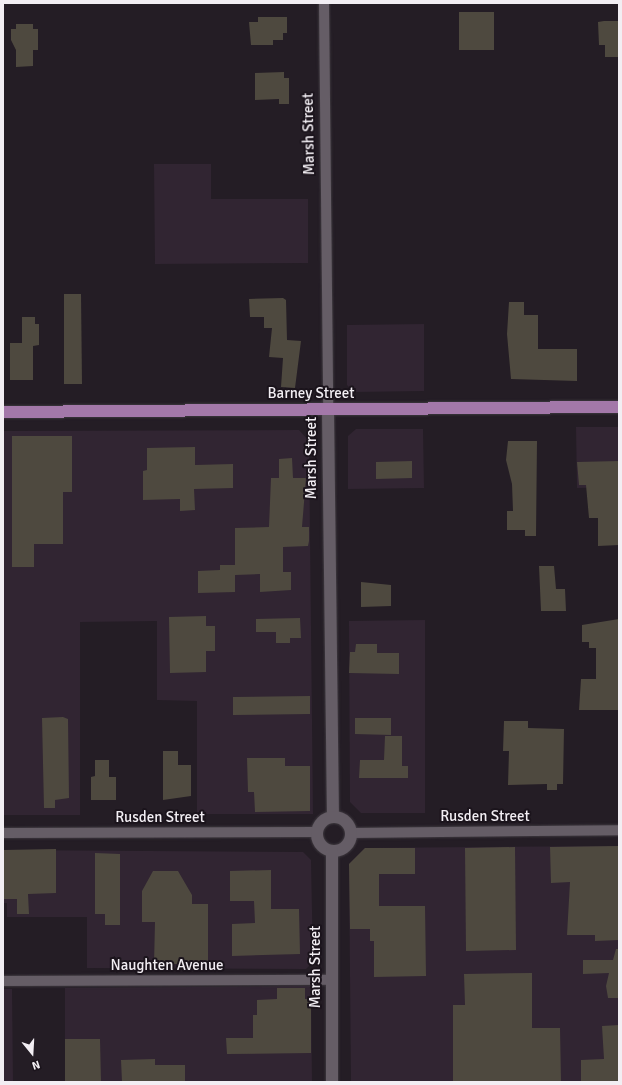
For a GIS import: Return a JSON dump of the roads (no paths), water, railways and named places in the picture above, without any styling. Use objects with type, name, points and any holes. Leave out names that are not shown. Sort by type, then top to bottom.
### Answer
[{"type":"main road","name":"Barney Street","points":[[3,412],[619,407]]},
{"type":"main road","name":"Marsh Street","points":[[328,410],[333,817]]},
{"type":"main road","points":[[333,817],[345,821],[351,833],[344,848],[332,851],[322,846],[316,832],[322,821],[333,817]]},
{"type":"main road","name":"Marsh Street","points":[[332,851],[332,1082]]},
{"type":"street","name":"Marsh Street","points":[[324,3],[328,410]]},
{"type":"street","name":"Rusden Street","points":[[351,833],[619,830]]},
{"type":"street","name":"Rusden Street","points":[[3,833],[316,832]]},
{"type":"street","name":"Naughten Avenue","points":[[3,981],[332,980]]}]
